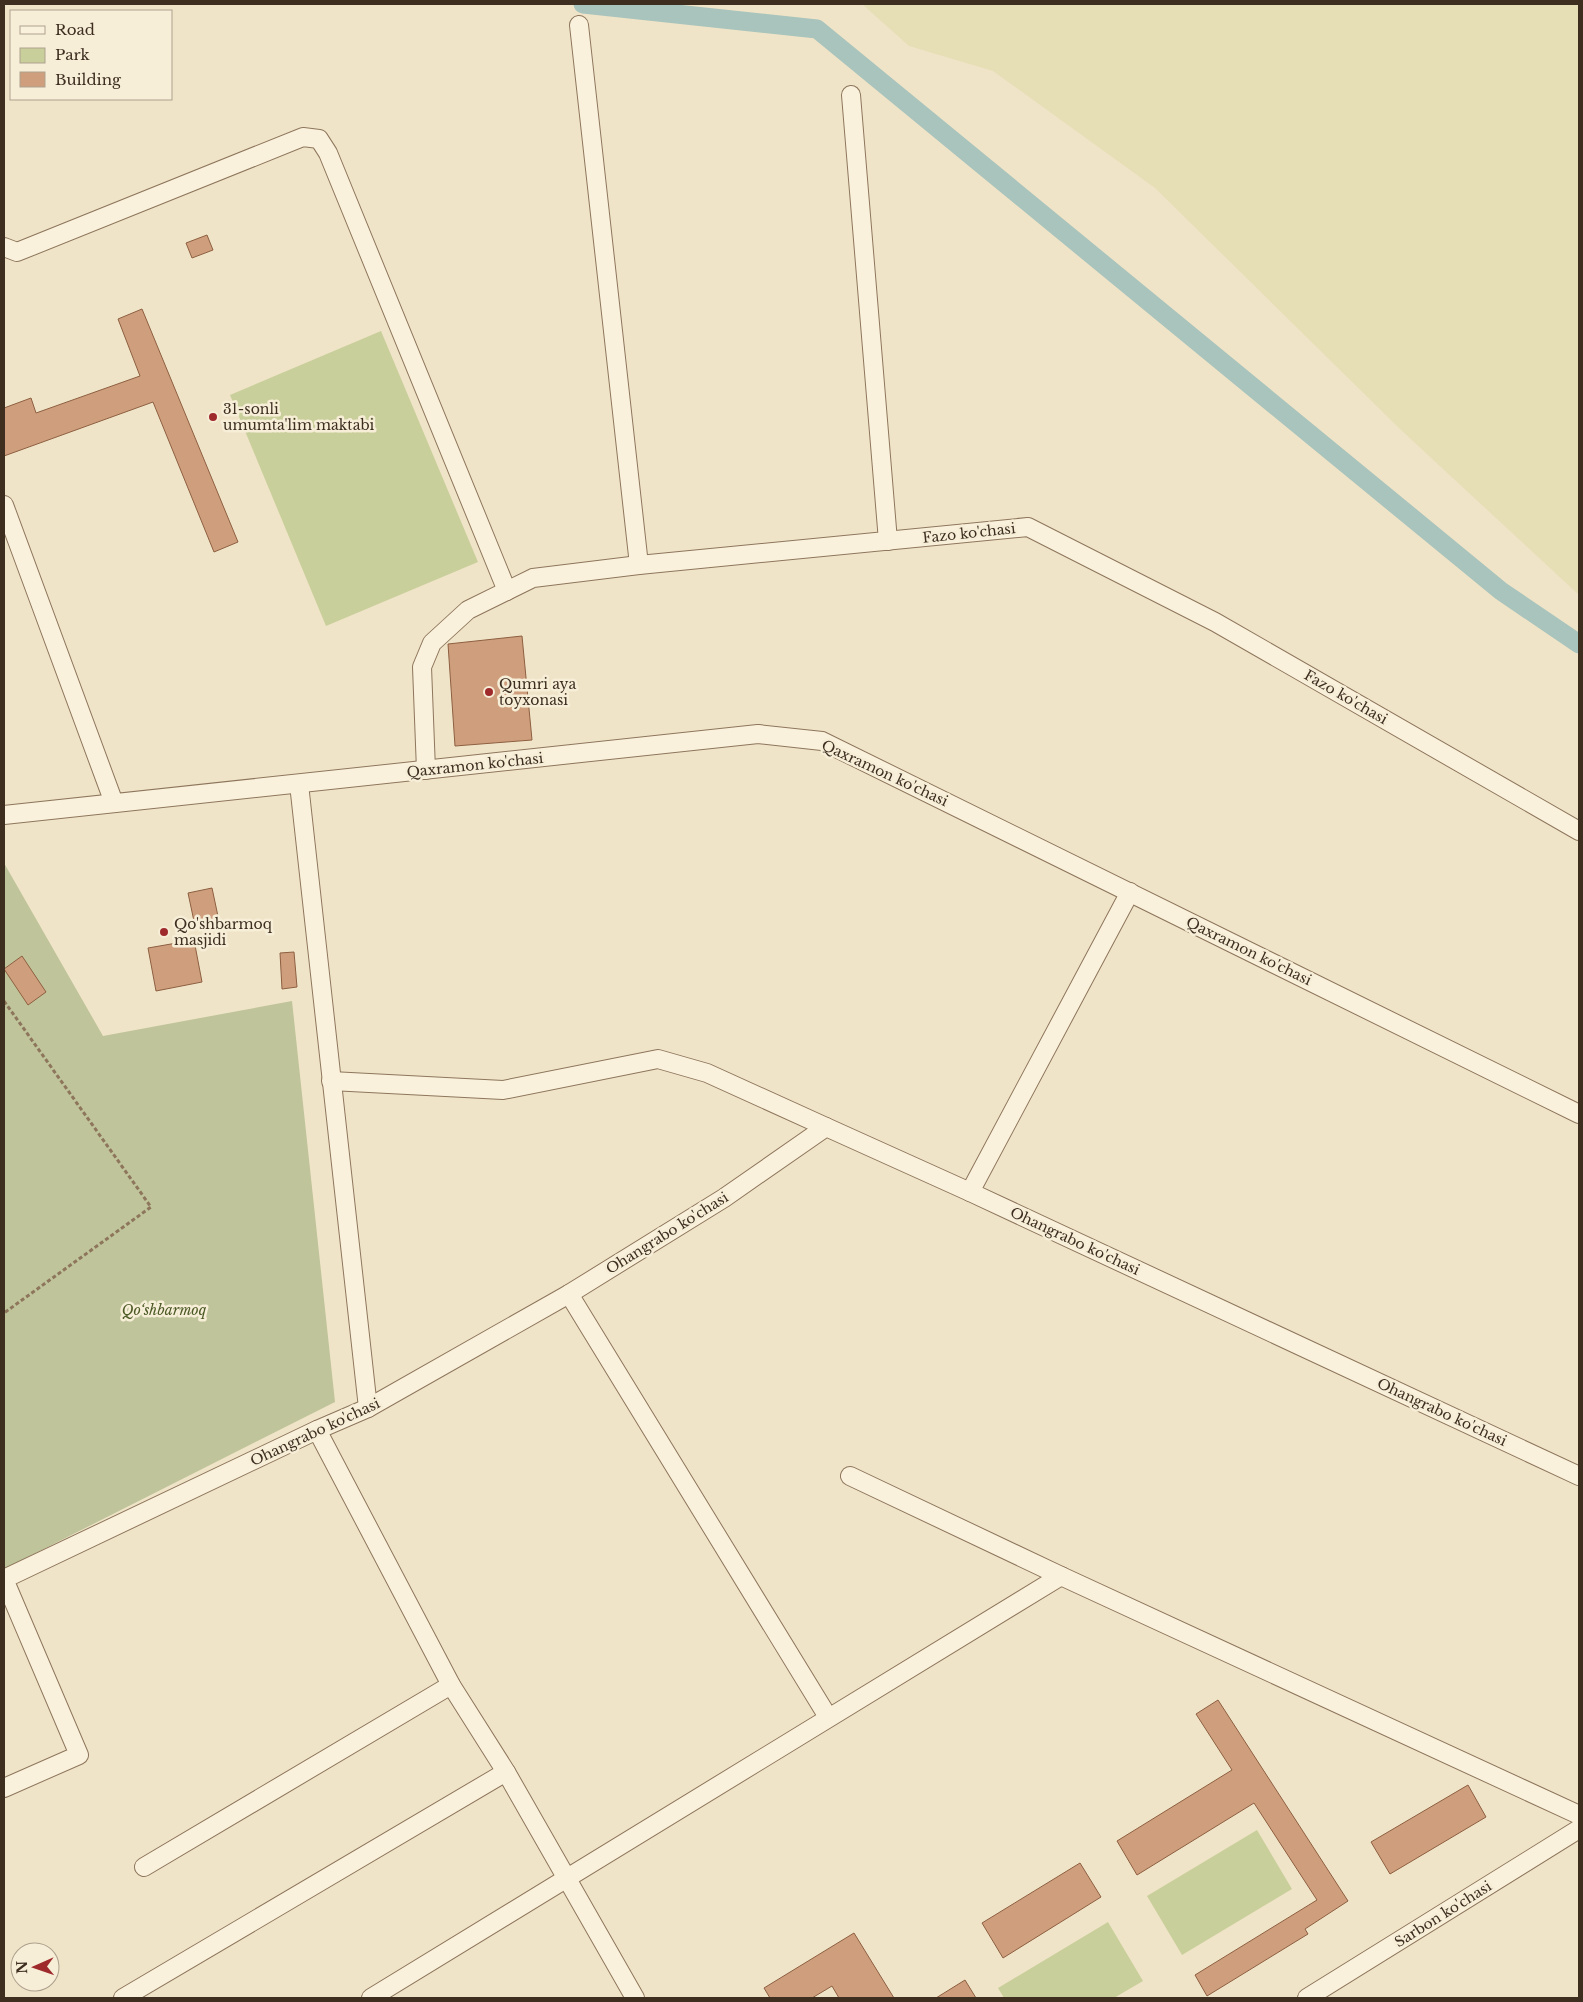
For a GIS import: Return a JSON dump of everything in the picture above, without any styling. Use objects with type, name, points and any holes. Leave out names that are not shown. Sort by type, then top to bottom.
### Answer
[{"type":"street","points":[[579,25],[639,565]]},
{"type":"street","points":[[852,95],[888,541]]},
{"type":"street","points":[[4,247],[17,252],[303,137],[319,139],[328,153],[508,591]]},
{"type":"street","points":[[4,505],[114,803]]},
{"type":"street","name":"Fazo ko'chasi","points":[[426,770],[422,667],[432,644],[468,610],[532,578],[639,565],[1028,526],[1215,622],[1579,831]]},
{"type":"street","name":"Qaxramon ko'chasi","points":[[4,815],[758,734],[822,741],[1579,1114]]},
{"type":"street","points":[[299,784],[368,1408]]},
{"type":"street","points":[[970,1192],[1130,892]]},
{"type":"street","points":[[331,1081],[503,1090],[658,1059],[707,1073],[826,1127]]},
{"type":"street","name":"Ohangrabo ko'chasi","points":[[4,1788],[78,1755],[4,1579],[317,1430],[368,1408],[569,1294],[724,1198],[826,1127],[970,1192],[1579,1476]]},
{"type":"street","points":[[569,1294],[828,1717]]},
{"type":"street","points":[[317,1430],[451,1685],[506,1772],[636,1998]]},
{"type":"street","points":[[850,1476],[1061,1576],[1579,1815]]},
{"type":"street","points":[[371,1998],[1061,1576]]},
{"type":"street","points":[[144,1867],[451,1685]]},
{"type":"street","points":[[123,1998],[506,1772]]},
{"type":"street","name":"Sarbon ko'chasi","points":[[1307,1998],[1577,1837]]},
{"type":"path","points":[[4,1001],[152,1208],[4,1312]]},
{"type":"shaded area","points":[[862,4],[1579,4],[1579,595],[1401,430],[1155,188],[993,71],[909,46]]},
{"type":"green space","points":[[381,331],[478,562],[326,626],[230,395]]},
{"type":"green space","name":"Qo‘shbarmoq","points":[[4,863],[103,1036],[292,1001],[335,1402],[4,1569]]},
{"type":"green space","points":[[1257,1830],[1292,1889],[1182,1955],[1147,1896]]},
{"type":"green space","points":[[1108,1922],[1143,1981],[1114,1998],[1004,1998],[998,1988]]},
{"type":"building","points":[[207,235],[213,250],[192,258],[186,243]]},
{"type":"building","points":[[142,309],[238,542],[214,552],[153,402],[4,456],[4,408],[31,398],[36,413],[140,376],[118,319]]},
{"type":"building","name":"Qumri aya toyxonasi","points":[[522,636],[532,740],[455,746],[448,644]]},
{"type":"building","points":[[212,888],[219,921],[195,926],[188,893]]},
{"type":"building","points":[[194,940],[202,982],[156,991],[148,948]]},
{"type":"building","points":[[294,952],[297,987],[282,989],[280,953]]},
{"type":"building","points":[[22,956],[46,992],[28,1005],[4,969]]},
{"type":"building","points":[[1218,1700],[1348,1901],[1305,1929],[1308,1934],[1207,1996],[1195,1975],[1317,1900],[1254,1803],[1137,1875],[1117,1841],[1232,1770],[1196,1714]]},
{"type":"building","points":[[1468,1785],[1486,1817],[1390,1874],[1371,1842]]},
{"type":"building","points":[[1080,1863],[1101,1897],[1003,1958],[982,1923]]},
{"type":"building","points":[[854,1933],[894,1998],[839,1998],[832,1986],[812,1998],[770,1998],[764,1988]]},
{"type":"building","points":[[965,1980],[976,1998],[936,1998]]},
{"type":"waterway","points":[[583,4],[817,29],[1501,591],[1579,644]]},
{"type":"place","name":"31-sonli umumta'lim maktabi","points":[[213,417]]},
{"type":"place","name":"Qumri aya toyxonasi","points":[[489,692]]},
{"type":"place","name":"Qo'shbarmoq masjidi","points":[[164,932]]}]
